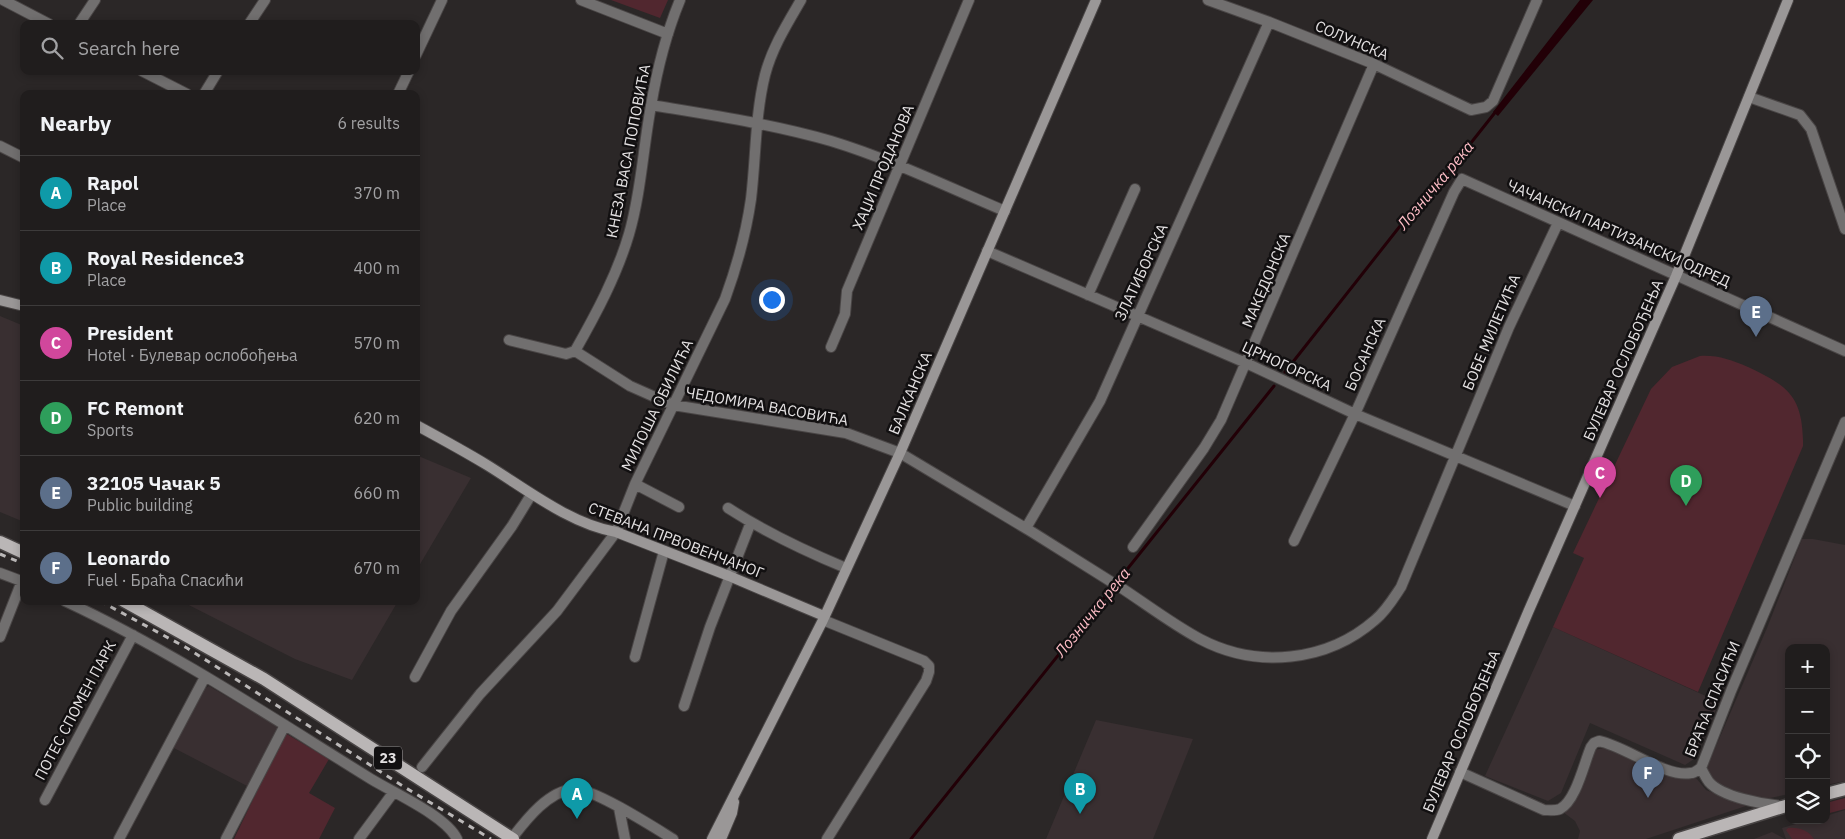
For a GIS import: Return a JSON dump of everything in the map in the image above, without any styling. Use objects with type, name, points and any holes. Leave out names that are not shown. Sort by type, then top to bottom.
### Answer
[{"type":"main road","points":[[0,542],[20,551]]},
{"type":"main road","name":"23","points":[[131,605],[264,679],[512,839]]},
{"type":"main road","points":[[1830,793],[1845,789]]},
{"type":"main road","points":[[1679,839],[1785,806]]},
{"type":"street","points":[[3,0],[41,20]]},
{"type":"street","points":[[82,20],[95,0]]},
{"type":"street","points":[[252,20],[265,0]]},
{"type":"street","points":[[420,47],[442,0]]},
{"type":"street","points":[[581,0],[668,34]]},
{"type":"street","name":"КНЕЗА ВАСА ПОПОВИЋА","points":[[575,351],[618,268],[630,233],[651,105],[668,34],[680,0]]},
{"type":"street","name":"МИЛОША ОБИЛИЋА","points":[[422,768],[480,694],[557,611],[616,532],[635,484],[725,298],[735,270],[744,240],[750,200],[760,98],[770,60],[786,26],[802,0]]},
{"type":"street","name":"ХАЏИ ПРОДАНОВА","points":[[831,347],[845,314],[847,291],[969,0]]},
{"type":"street","name":"БАЛКАНСКА","points":[[712,839],[824,618],[900,453],[1096,0]]},
{"type":"street","name":"СОЛУНСКА","points":[[1208,0],[1228,3],[1269,22],[1374,64],[1467,109],[1483,108],[1493,101],[1537,0]]},
{"type":"street","name":"БУЛЕВАР ОСЛОБОЂЕЊА","points":[[1432,839],[1676,276],[1788,0]]},
{"type":"street","name":"ЗЛАТИБОРСКА","points":[[1026,528],[1100,401],[1269,22]]},
{"type":"street","name":"МАКЕДОНСКА","points":[[1134,547],[1204,448],[1221,420],[1374,64]]},
{"type":"street","points":[[150,75],[179,90]]},
{"type":"street","points":[[206,90],[216,75]]},
{"type":"street","points":[[400,90],[407,75]]},
{"type":"street","points":[[1749,97],[1800,115],[1811,129],[1845,229]]},
{"type":"street","points":[[651,105],[758,124],[831,141],[899,166],[1005,211]]},
{"type":"street","points":[[0,146],[20,156]]},
{"type":"street","name":"ЧАЧАНСКИ ПАРТИЗАНСКИ ОДРЕД","points":[[1462,179],[1845,351]]},
{"type":"street","name":"БОСАНСКА","points":[[1294,541],[1355,414],[1454,192],[1462,179]]},
{"type":"street","points":[[1088,295],[1135,189]]},
{"type":"street","name":"БОБЕ МИЛЕТИЋА","points":[[1455,455],[1516,311],[1558,223]]},
{"type":"street","name":"ЦРНОГОРСКА","points":[[987,251],[1246,363],[1355,414],[1575,506]]},
{"type":"street","points":[[0,300],[20,305]]},
{"type":"street","points":[[509,340],[566,354],[575,351]]},
{"type":"street","name":"ЧЕДОМИРА ВАСОВИЋА","points":[[575,351],[630,386],[673,405],[846,433],[900,453],[1026,528],[1110,581]]},
{"type":"street","name":"БРАЋА СПАСИЋИ","points":[[1460,772],[1544,810],[1554,810],[1561,808],[1572,798],[1590,747],[1600,741],[1672,771],[1685,774],[1694,773],[1700,768],[1845,422]]},
{"type":"street","name":"СТЕВАНА ПРВОВЕНЧАНОГ","points":[[420,427],[487,465],[531,495],[598,529],[616,532],[729,576],[824,618]]},
{"type":"street","points":[[1120,587],[1201,639],[1233,651],[1250,655],[1282,658],[1310,654],[1342,644],[1376,619],[1390,604],[1401,587],[1455,455]]},
{"type":"street","points":[[635,484],[679,507]]},
{"type":"street","points":[[415,677],[451,610],[497,547],[531,495]]},
{"type":"street","points":[[728,508],[814,555],[846,568]]},
{"type":"street","points":[[684,706],[710,627],[751,522]]},
{"type":"street","points":[[635,657],[664,551]]},
{"type":"street","points":[[0,573],[20,581]]},
{"type":"street","points":[[0,637],[20,589]]},
{"type":"street","name":"ПОТЕС СПОМЕН ПАРК","points":[[73,605],[132,635],[285,725],[393,793],[439,819],[450,828],[457,839]]},
{"type":"street","points":[[824,618],[924,660],[929,666],[926,681],[827,839]]},
{"type":"street","name":"ПОТЕС СПОМЕН ПАРК","points":[[44,800],[132,635]]},
{"type":"street","points":[[119,839],[205,677]]},
{"type":"street","points":[[226,839],[285,725]]},
{"type":"street","points":[[1700,768],[1710,783],[1732,795],[1756,803],[1785,805]]},
{"type":"street","points":[[512,839],[538,808],[558,794],[580,790],[619,808],[673,839]]},
{"type":"street","name":"БАЛКАНСКА","points":[[720,839],[732,813],[736,791]]},
{"type":"street","points":[[359,839],[393,793]]},
{"type":"street","points":[[619,808],[625,839]]},
{"type":"shaded area","points":[[611,0],[668,0],[660,18]]},
{"type":"shaded area","points":[[1580,0],[1593,0],[1498,116],[1493,112]]},
{"type":"shaded area","points":[[0,316],[20,324],[20,520],[0,512]]},
{"type":"shaded area","points":[[1700,356],[1719,357],[1736,362],[1761,373],[1782,386],[1795,402],[1799,412],[1803,446],[1698,692],[1553,627],[1584,558],[1573,553],[1651,389],[1672,367]]},
{"type":"shaded area","points":[[420,457],[471,478],[420,564]]},
{"type":"shaded area","points":[[1802,539],[1813,539],[1845,545],[1845,781],[1830,784],[1830,644],[1785,644],[1785,795],[1765,799],[1718,784],[1710,776],[1707,767],[1767,628]]},
{"type":"shaded area","points":[[189,605],[396,605],[352,680],[295,659]]},
{"type":"shaded area","points":[[1553,627],[1719,702],[1694,759],[1685,765],[1590,723],[1561,793],[1548,801],[1485,776]]},
{"type":"shaded area","points":[[209,686],[279,727],[249,787],[172,747],[202,690]]},
{"type":"shaded area","points":[[1096,720],[1193,739],[1153,839],[1046,839]]},
{"type":"shaded area","points":[[285,733],[329,759],[309,793],[335,808],[319,839],[234,839]]},
{"type":"shaded area","points":[[1604,748],[1681,777],[1696,778],[1706,790],[1746,806],[1646,839],[1578,839],[1580,831],[1575,821],[1563,812],[1594,750]]},
{"type":"shaded area","points":[[1845,798],[1845,809],[1830,813],[1830,802]]},
{"type":"shaded area","points":[[1845,810],[1845,839],[1786,839],[1782,828],[1796,824],[1830,824],[1830,815]]},
{"type":"shaded area","points":[[1788,828],[1803,830],[1814,839],[1792,839],[1786,830]]},
{"type":"shaded area","points":[[1772,832],[1785,839],[1754,839]]},
{"type":"waterway","name":"Лозничка река","points":[[1285,372],[1419,202],[1455,163],[1497,110]]},
{"type":"waterway","name":"Лозничка река","points":[[911,839],[1274,386]]},
{"type":"railway","points":[[0,554],[20,562]]},
{"type":"railway","points":[[107,605],[187,648],[406,788],[491,839]]},
{"type":"place","name":"32105 Чачак 5","points":[[1756,337]]},
{"type":"place","name":"President","points":[[1600,498]]},
{"type":"place","name":"FC Remont","points":[[1686,506]]},
{"type":"place","name":"Leonardo","points":[[1648,798]]},
{"type":"place","name":"Royal Residence3","points":[[1080,814]]},
{"type":"place","name":"Rapol","points":[[577,819]]}]
